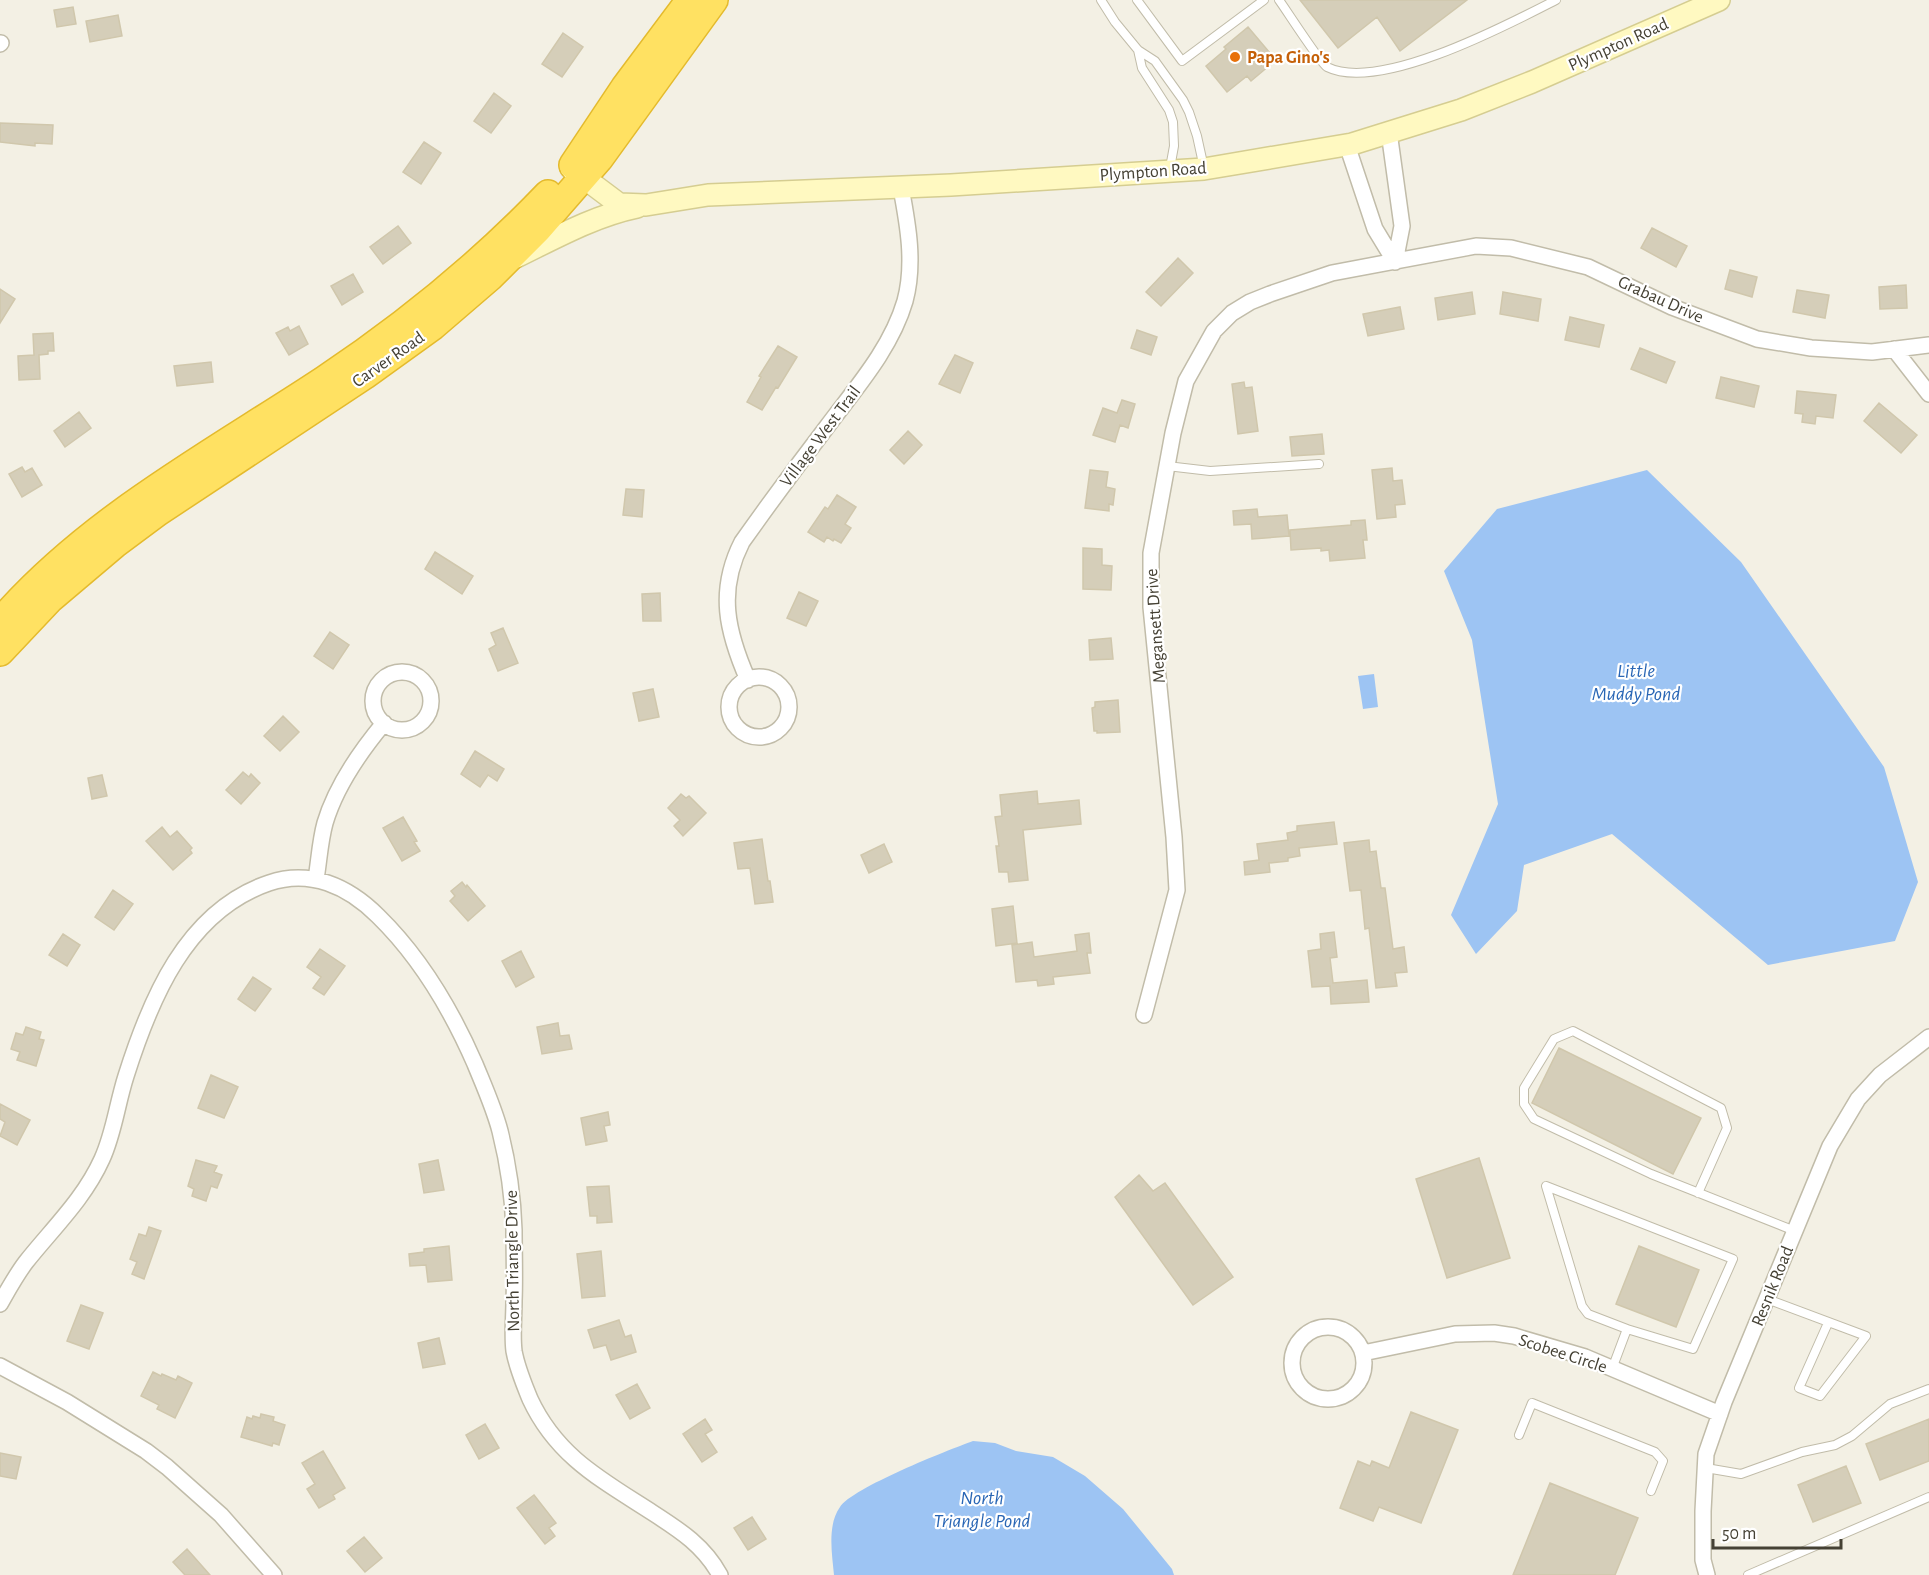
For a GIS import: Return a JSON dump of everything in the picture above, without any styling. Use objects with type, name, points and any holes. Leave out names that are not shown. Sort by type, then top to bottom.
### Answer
[{"type":"highway","name":"Carver Road","points":[[0,652],[50,599],[115,544],[158,512],[327,402],[399,351],[465,300],[507,261],[538,230],[577,173],[626,87],[690,0]]},
{"type":"highway","name":"Carver Road","points":[[0,622],[60,562],[110,522],[208,454],[324,380],[421,310],[471,268],[545,197],[577,173],[630,119],[714,0]]},
{"type":"main road","name":"Plympton Road","points":[[577,173],[619,204],[646,205],[708,195],[902,188],[1204,169],[1347,146],[1461,110],[1532,82],[1719,0]]},
{"type":"main road","points":[[507,261],[620,210],[646,205]]},
{"type":"street","points":[[1389,132],[1402,226],[1395,262]]},
{"type":"street","points":[[1347,146],[1375,229],[1395,262]]},
{"type":"street","name":"Village West Trail","points":[[747,680],[728,623],[727,592],[733,559],[742,542],[868,372],[900,315],[908,286],[910,257],[909,232],[902,188]]},
{"type":"street","name":"Grabau Drive","points":[[1395,262],[1476,246],[1511,248],[1588,267],[1672,307],[1757,339],[1821,349],[1872,352],[1929,345]]},
{"type":"street","name":"Megansett Drive","points":[[1144,1015],[1177,890],[1149,578],[1151,553],[1167,466],[1186,381],[1214,331],[1223,321],[1250,302],[1332,273],[1395,262]]},
{"type":"street","points":[[1894,349],[1929,394]]},
{"type":"street","points":[[316,879],[325,824],[344,779],[363,748],[384,723]]},
{"type":"street","name":"North Triangle Drive","points":[[0,1304],[23,1266],[77,1202],[103,1158],[125,1078],[145,1023],[182,950],[213,915],[248,892],[287,878],[316,879],[343,890],[369,908],[418,961],[454,1018],[491,1103],[504,1147],[511,1189],[514,1225],[514,1350],[523,1381],[542,1420],[557,1443],[581,1464],[689,1537],[709,1557],[720,1575]]},
{"type":"street","name":"Resnik Road","points":[[1707,1575],[1703,1551],[1706,1454],[1720,1414],[1830,1146],[1858,1099],[1880,1075],[1929,1036]]},
{"type":"street","points":[[1331,1327],[1345,1331],[1356,1340],[1363,1353],[1364,1367],[1360,1381],[1350,1392],[1337,1398],[1322,1398],[1309,1393],[1298,1383],[1293,1370],[1296,1348],[1304,1336],[1317,1329],[1331,1327]]},
{"type":"street","name":"Scobee Circle","points":[[1363,1353],[1455,1334],[1514,1336],[1546,1344],[1720,1414]]},
{"type":"street","points":[[0,1366],[67,1402],[168,1467],[221,1515],[274,1575]]},
{"type":"lane","points":[[1101,0],[1138,50],[1155,61],[1186,106],[1197,136],[1204,169]]},
{"type":"lane","points":[[1137,0],[1182,61],[1264,0]]},
{"type":"lane","points":[[1279,0],[1325,66],[1350,74],[1395,67],[1438,56],[1556,0]]},
{"type":"lane","points":[[1138,50],[1142,68],[1169,110],[1173,122],[1173,160],[1168,172]]},
{"type":"lane","points":[[1167,466],[1210,471],[1319,464]]},
{"type":"lane","points":[[1698,1192],[1727,1128],[1721,1108],[1573,1030],[1554,1039],[1524,1088],[1524,1104],[1534,1119],[1651,1174],[1795,1231]]},
{"type":"lane","points":[[1546,1186],[1733,1258],[1693,1349],[1627,1329],[1588,1314],[1582,1306],[1546,1186]]},
{"type":"lane","points":[[1767,1299],[1866,1336],[1820,1396],[1799,1388],[1828,1323]]},
{"type":"lane","points":[[1612,1369],[1627,1329]]},
{"type":"lane","points":[[1706,1468],[1741,1474],[1802,1452],[1835,1445],[1852,1436],[1890,1404],[1929,1389]]},
{"type":"lane","points":[[1519,1436],[1532,1403],[1655,1452],[1663,1461],[1651,1491]]},
{"type":"lane","points":[[1748,1575],[1929,1497]]},
{"type":"water","name":"Little Muddy Pond","points":[[1647,470],[1741,562],[1884,767],[1918,882],[1895,941],[1768,965],[1612,834],[1524,865],[1517,911],[1476,954],[1451,915],[1498,804],[1472,640],[1444,571],[1497,509]]},
{"type":"water","points":[[1374,674],[1378,707],[1363,709],[1358,676]]},
{"type":"water","name":"North Triangle Pond","points":[[973,1441],[995,1443],[1016,1451],[1053,1457],[1085,1476],[1123,1509],[1172,1569],[1174,1575],[834,1575],[831,1540],[833,1522],[840,1507],[848,1499],[902,1470]]},
{"type":"building","points":[[1300,0],[1467,0],[1400,51],[1377,17],[1338,48]]},
{"type":"building","points":[[73,7],[76,24],[57,27],[54,10]]},
{"type":"building","points":[[118,15],[122,36],[90,42],[86,21]]},
{"type":"building","name":"Papa Gino's","points":[[1248,27],[1276,60],[1251,81],[1247,76],[1227,92],[1206,66]]},
{"type":"building","points":[[563,33],[583,47],[562,77],[542,64]]},
{"type":"building","points":[[494,93],[511,106],[491,133],[474,121]]},
{"type":"building","points":[[0,123],[53,125],[52,144],[35,143],[35,146],[0,142]]},
{"type":"building","points":[[424,142],[441,153],[421,184],[403,172]]},
{"type":"building","points":[[398,226],[411,243],[383,264],[370,247]]},
{"type":"building","points":[[1652,228],[1687,246],[1676,267],[1641,248]]},
{"type":"building","points":[[1178,258],[1193,273],[1161,306],[1146,292]]},
{"type":"building","points":[[1730,270],[1757,277],[1752,297],[1725,289]]},
{"type":"building","points":[[353,274],[363,292],[342,305],[331,286]]},
{"type":"building","points":[[1906,285],[1907,308],[1880,309],[1879,287]]},
{"type":"building","points":[[0,289],[15,299],[0,323]]},
{"type":"building","points":[[1797,290],[1829,295],[1825,318],[1793,312]]},
{"type":"building","points":[[1472,292],[1475,314],[1438,320],[1435,298]]},
{"type":"building","points":[[1503,292],[1541,299],[1538,321],[1500,314]]},
{"type":"building","points":[[1400,307],[1404,329],[1368,336],[1363,314]]},
{"type":"building","points":[[1570,317],[1604,325],[1599,347],[1565,340]]},
{"type":"building","points":[[299,326],[308,344],[289,355],[276,333],[288,327],[290,331]]},
{"type":"building","points":[[1137,330],[1157,337],[1151,355],[1131,348]]},
{"type":"building","points":[[53,333],[54,351],[39,355],[40,379],[19,380],[18,356],[34,355],[33,334]]},
{"type":"building","points":[[778,346],[797,357],[762,410],[747,402],[761,377],[759,376]]},
{"type":"building","points":[[1640,348],[1675,362],[1666,383],[1631,369]]},
{"type":"building","points":[[955,355],[973,363],[960,393],[939,384]]},
{"type":"building","points":[[211,362],[213,382],[177,386],[174,366]]},
{"type":"building","points":[[1721,377],[1759,386],[1754,407],[1716,398]]},
{"type":"building","points":[[1244,382],[1245,388],[1252,387],[1258,431],[1238,434],[1232,384]]},
{"type":"building","points":[[1797,391],[1836,395],[1833,418],[1816,416],[1815,424],[1802,422],[1803,414],[1795,413]]},
{"type":"building","points":[[1122,400],[1135,404],[1128,428],[1120,425],[1115,442],[1093,435],[1103,408],[1117,413]]},
{"type":"building","points":[[1879,403],[1917,435],[1901,453],[1864,421]]},
{"type":"building","points":[[79,412],[91,428],[65,447],[54,431]]},
{"type":"building","points":[[908,431],[922,445],[904,464],[890,450]]},
{"type":"building","points":[[1322,434],[1324,454],[1292,456],[1290,437]]},
{"type":"building","points":[[22,467],[25,472],[32,468],[42,485],[22,497],[9,474]]},
{"type":"building","points":[[1392,468],[1393,481],[1402,480],[1405,504],[1395,505],[1396,517],[1377,519],[1372,470]]},
{"type":"building","points":[[1090,470],[1108,472],[1106,487],[1115,489],[1113,505],[1109,504],[1109,511],[1085,508]]},
{"type":"building","points":[[626,489],[644,490],[642,517],[623,515]]},
{"type":"building","points":[[837,495],[856,507],[845,524],[851,528],[841,543],[827,537],[824,542],[808,532],[825,507],[828,509]]},
{"type":"building","points":[[1257,509],[1258,517],[1287,515],[1289,536],[1252,539],[1251,524],[1234,525],[1233,511]]},
{"type":"building","points":[[1365,520],[1367,540],[1363,540],[1365,558],[1330,561],[1329,550],[1321,551],[1321,548],[1291,550],[1290,530],[1351,525],[1351,521]]},
{"type":"building","points":[[1083,548],[1102,549],[1102,565],[1112,566],[1111,590],[1083,589]]},
{"type":"building","points":[[435,552],[473,576],[462,594],[425,569]]},
{"type":"building","points":[[799,592],[818,601],[806,626],[787,618]]},
{"type":"building","points":[[660,593],[661,621],[643,621],[642,594]]},
{"type":"building","points":[[503,628],[518,663],[498,671],[489,649],[496,645],[491,633]]},
{"type":"building","points":[[330,632],[349,645],[333,669],[314,656]]},
{"type":"building","points":[[1111,638],[1113,659],[1090,660],[1089,640]]},
{"type":"building","points":[[653,689],[659,717],[639,721],[633,693]]},
{"type":"building","points":[[1118,700],[1120,732],[1097,733],[1094,731],[1092,708],[1095,707],[1095,702]]},
{"type":"building","points":[[283,716],[299,732],[280,751],[264,736]]},
{"type":"building","points":[[475,751],[504,769],[497,781],[488,775],[480,787],[461,774]]},
{"type":"building","points":[[243,772],[249,777],[251,774],[260,783],[241,804],[226,790]]},
{"type":"building","points":[[102,775],[107,796],[92,799],[88,778]]},
{"type":"building","points":[[1037,791],[1038,804],[1079,800],[1081,824],[1023,830],[1028,880],[1009,882],[1008,872],[999,872],[996,846],[999,846],[995,817],[1002,816],[1000,795]]},
{"type":"building","points":[[681,794],[686,798],[689,796],[706,813],[683,836],[674,826],[680,820],[668,808]]},
{"type":"building","points":[[403,817],[420,851],[402,861],[383,828]]},
{"type":"building","points":[[1334,822],[1337,844],[1299,848],[1300,856],[1288,858],[1288,861],[1269,863],[1270,872],[1245,875],[1244,862],[1259,860],[1257,844],[1288,840],[1287,833],[1297,831],[1297,826]]},
{"type":"building","points":[[162,827],[170,837],[177,831],[192,848],[190,850],[192,853],[173,870],[146,841]]},
{"type":"building","points":[[762,839],[773,902],[755,904],[750,868],[738,869],[734,843]]},
{"type":"building","points":[[1369,840],[1370,852],[1376,851],[1381,888],[1385,888],[1393,949],[1404,947],[1407,972],[1395,973],[1397,986],[1376,988],[1369,928],[1365,929],[1361,890],[1350,891],[1344,843]]},
{"type":"building","points":[[884,844],[892,862],[869,873],[861,855]]},
{"type":"building","points":[[462,882],[485,906],[468,921],[450,901],[455,896],[451,891]]},
{"type":"building","points":[[113,890],[133,904],[114,930],[95,917]]},
{"type":"building","points":[[1013,906],[1017,943],[996,946],[992,909]]},
{"type":"building","points":[[1334,932],[1337,957],[1330,958],[1333,983],[1367,980],[1369,1002],[1331,1004],[1330,986],[1312,987],[1308,951],[1321,949],[1320,934]]},
{"type":"building","points":[[1089,933],[1091,953],[1087,953],[1090,973],[1053,977],[1054,984],[1038,986],[1037,980],[1016,982],[1012,945],[1032,942],[1034,957],[1077,951],[1075,935]]},
{"type":"building","points":[[63,934],[80,945],[67,966],[49,955]]},
{"type":"building","points":[[320,949],[345,966],[324,995],[313,988],[321,977],[307,967]]},
{"type":"building","points":[[521,951],[534,977],[516,987],[502,961]]},
{"type":"building","points":[[253,977],[271,989],[255,1011],[238,999]]},
{"type":"building","points":[[558,1023],[560,1036],[569,1035],[572,1049],[542,1054],[537,1027]]},
{"type":"building","points":[[26,1027],[41,1032],[39,1039],[44,1040],[36,1066],[17,1060],[20,1052],[11,1049],[16,1033],[23,1035]]},
{"type":"building","points":[[1559,1048],[1701,1118],[1673,1174],[1532,1103]]},
{"type":"building","points":[[211,1075],[238,1087],[224,1118],[198,1108]]},
{"type":"building","points":[[0,1104],[30,1120],[17,1145],[0,1136],[5,1122],[0,1119]]},
{"type":"building","points":[[608,1112],[610,1125],[604,1126],[607,1141],[586,1145],[581,1118]]},
{"type":"building","points":[[1479,1158],[1510,1258],[1447,1278],[1416,1179]]},
{"type":"building","points":[[196,1160],[217,1166],[214,1172],[222,1175],[217,1188],[211,1186],[206,1201],[192,1196],[194,1189],[188,1186]]},
{"type":"building","points":[[438,1160],[444,1190],[424,1193],[419,1164]]},
{"type":"building","points":[[1139,1175],[1153,1191],[1165,1183],[1233,1277],[1193,1305],[1115,1197]]},
{"type":"building","points":[[609,1186],[612,1222],[597,1223],[597,1216],[590,1216],[587,1187]]},
{"type":"building","points":[[149,1227],[161,1231],[144,1279],[132,1274],[137,1262],[130,1259],[139,1234],[146,1236]]},
{"type":"building","points":[[449,1246],[452,1280],[428,1282],[426,1265],[410,1266],[409,1254],[424,1252],[424,1249]]},
{"type":"building","points":[[1639,1246],[1699,1270],[1676,1327],[1616,1304]]},
{"type":"building","points":[[601,1251],[605,1296],[582,1298],[577,1254]]},
{"type":"building","points":[[81,1305],[103,1313],[89,1349],[67,1341]]},
{"type":"building","points":[[619,1320],[625,1337],[631,1335],[636,1352],[611,1360],[606,1345],[594,1348],[588,1330]]},
{"type":"building","points":[[439,1338],[445,1364],[423,1368],[418,1343]]},
{"type":"building","points":[[153,1372],[176,1380],[178,1376],[192,1383],[175,1418],[157,1409],[159,1405],[141,1396]]},
{"type":"building","points":[[637,1384],[650,1408],[630,1419],[616,1395]]},
{"type":"building","points":[[1411,1412],[1458,1430],[1421,1523],[1379,1507],[1373,1521],[1340,1508],[1358,1461],[1370,1466],[1372,1461],[1389,1468]]},
{"type":"building","points":[[261,1414],[274,1417],[273,1421],[285,1425],[279,1445],[273,1443],[272,1446],[241,1437],[247,1417],[260,1418]]},
{"type":"building","points":[[705,1419],[712,1430],[705,1434],[717,1452],[702,1462],[683,1434]]},
{"type":"building","points":[[1929,1419],[1929,1461],[1880,1480],[1866,1444]]},
{"type":"building","points":[[485,1424],[499,1448],[479,1459],[466,1435]]},
{"type":"building","points":[[323,1451],[345,1488],[333,1495],[335,1499],[319,1508],[307,1489],[315,1484],[302,1463]]},
{"type":"building","points":[[0,1453],[21,1457],[16,1479],[0,1476]]},
{"type":"building","points":[[1846,1466],[1861,1503],[1813,1522],[1798,1485]]},
{"type":"building","points":[[1550,1483],[1638,1518],[1615,1575],[1513,1575]]},
{"type":"building","points":[[534,1495],[556,1523],[549,1528],[555,1536],[545,1544],[517,1508]]},
{"type":"building","points":[[752,1517],[766,1539],[748,1550],[734,1528]]},
{"type":"building","points":[[364,1537],[382,1558],[365,1572],[347,1551]]},
{"type":"building","points":[[187,1549],[210,1575],[185,1575],[173,1562]]},
{"type":"place","name":"Papa Gino's","points":[[1235,57]]}]
